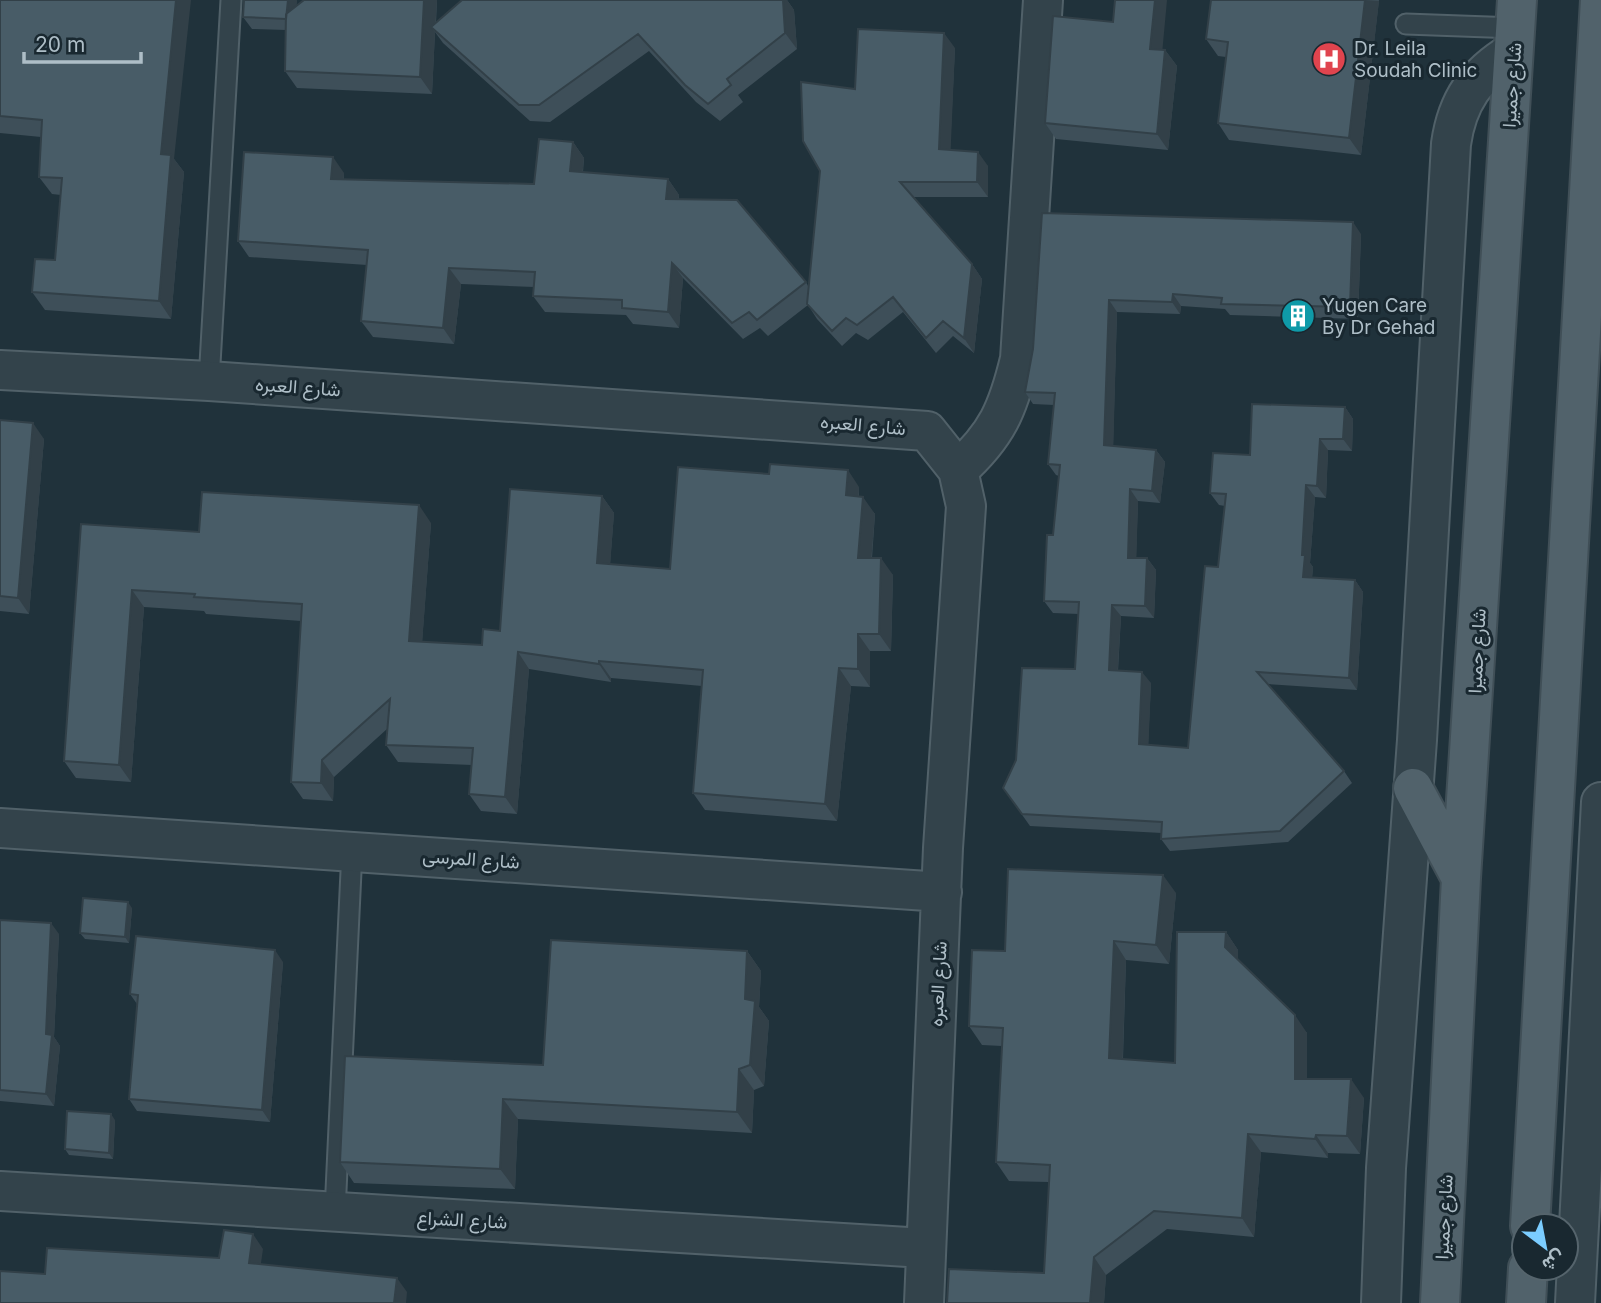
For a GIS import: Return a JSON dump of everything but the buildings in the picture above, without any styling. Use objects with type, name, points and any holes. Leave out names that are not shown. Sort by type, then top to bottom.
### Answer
[{"type":"main road","points":[[1531,1212],[1600,0]]},
{"type":"main road","name":"شارع جميرا","points":[[1440,1303],[1461,878],[1515,27]]},
{"type":"main road","points":[[1413,788],[1461,878]]},
{"type":"main road","points":[[1526,1303],[1527,1282]]},
{"type":"street","points":[[958,470],[989,440],[1005,414],[1020,359],[1043,0]]},
{"type":"street","points":[[1381,1303],[1386,1168],[1413,788],[1451,144],[1454,121],[1463,99],[1493,64],[1515,27]]},
{"type":"street","name":"شارع العبره","points":[[0,370],[209,381],[927,431],[958,470],[967,506],[942,892],[924,1248],[924,1303]]},
{"type":"street","points":[[1575,1303],[1601,802]]},
{"type":"street","name":"شارع المرسى","points":[[0,828],[942,892]]},
{"type":"street","name":"شارع الشراع","points":[[0,1191],[924,1248]]},
{"type":"lane","points":[[209,381],[231,0]]},
{"type":"lane","points":[[1406,24],[1515,27]]},
{"type":"lane","points":[[335,1212],[352,850]]},
{"type":"place","name":"Dr. Leila Soudah Clinic","points":[[1329,59]]},
{"type":"place","name":"Yugen Care By Dr Gehad","points":[[1298,316]]}]
